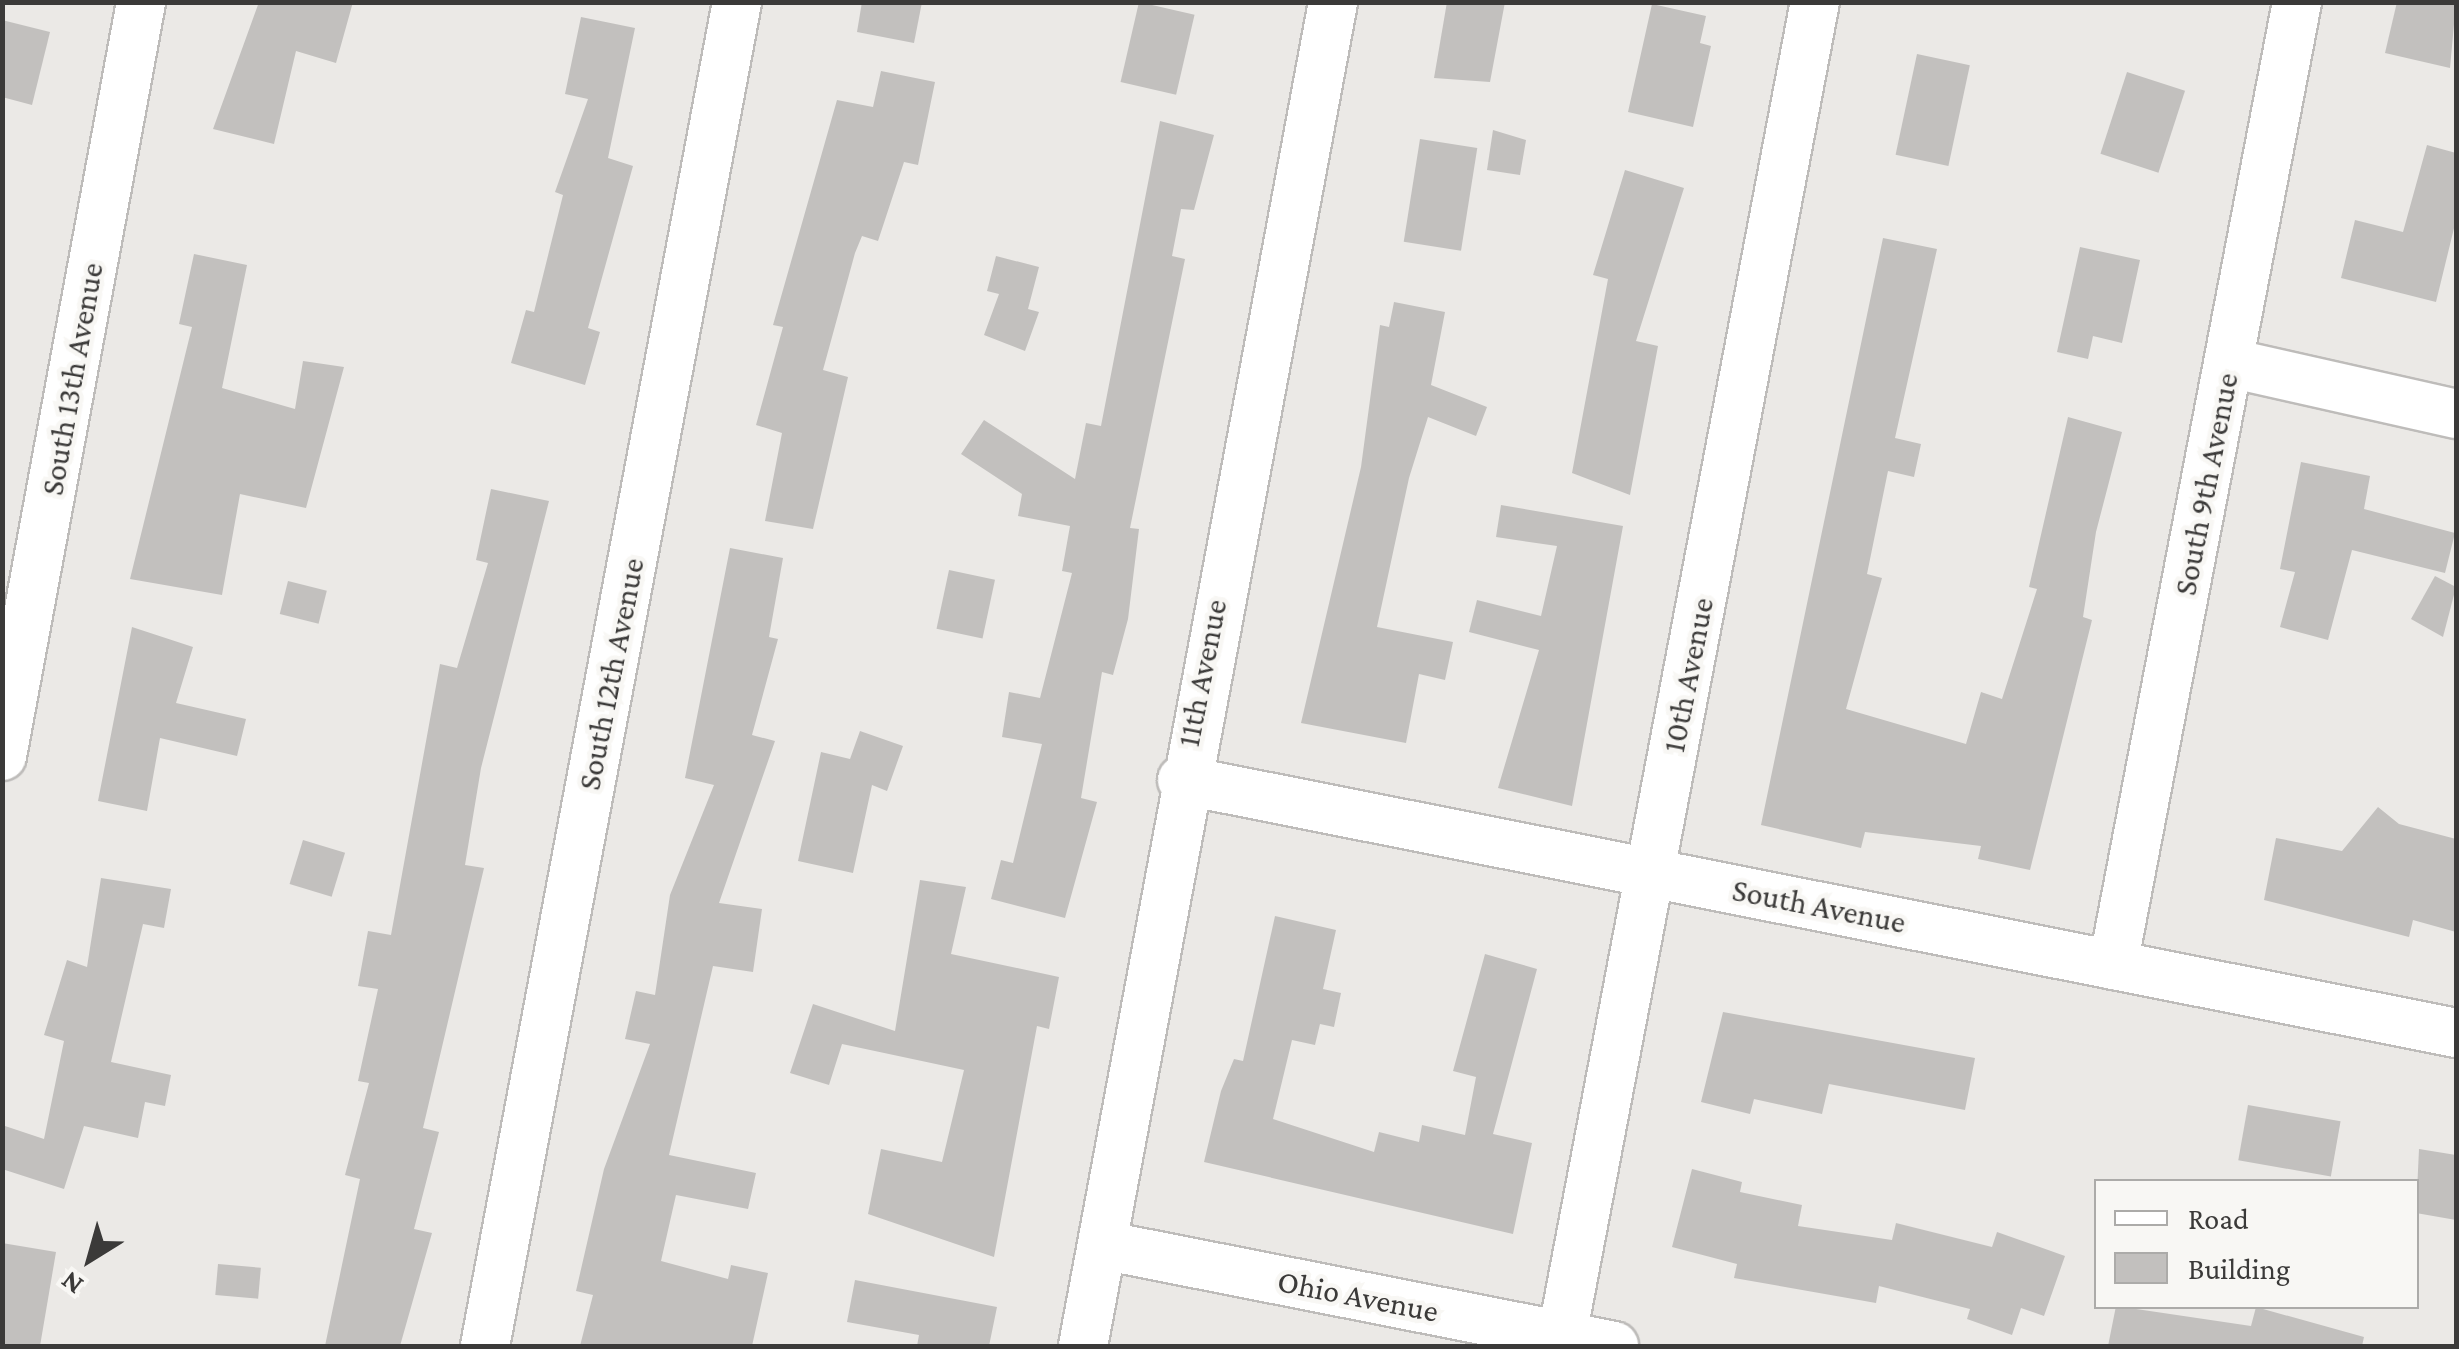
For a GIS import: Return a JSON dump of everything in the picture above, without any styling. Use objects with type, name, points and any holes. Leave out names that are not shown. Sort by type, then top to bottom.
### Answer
[{"type":"street","name":"South 13th Avenue","points":[[2,756],[141,2]]},
{"type":"street","name":"South 12th Avenue","points":[[485,1346],[738,2]]},
{"type":"street","name":"11th Avenue","points":[[1083,1346],[1182,780],[1334,2]]},
{"type":"street","name":"10th Avenue","points":[[1561,1342],[1816,2]]},
{"type":"street","name":"South 9th Avenue","points":[[2112,965],[2297,2]]},
{"type":"street","points":[[2230,363],[2456,414]]},
{"type":"street","name":"South Avenue","points":[[1182,780],[2456,1032]]},
{"type":"street","name":"Ohio Avenue","points":[[1102,1245],[1561,1342],[1614,1346]]},
{"type":"building","points":[[259,2],[353,2],[336,63],[296,51],[274,144],[213,129]]},
{"type":"building","points":[[862,2],[922,2],[914,43],[857,32]]},
{"type":"building","points":[[1139,2],[1195,15],[1176,95],[1121,82]]},
{"type":"building","points":[[1447,2],[1505,2],[1490,82],[1434,78]]},
{"type":"building","points":[[2397,2],[2456,2],[2450,68],[2385,53]]},
{"type":"building","points":[[1652,4],[1706,16],[1700,43],[1711,46],[1693,127],[1628,112]]},
{"type":"building","points":[[581,17],[635,28],[608,158],[633,166],[588,328],[600,332],[585,385],[511,363],[526,310],[534,312],[563,195],[555,192],[588,99],[565,94]]},
{"type":"building","points":[[2,20],[50,32],[32,105],[2,97]]},
{"type":"building","points":[[1917,54],[1970,65],[1948,166],[1896,155]]},
{"type":"building","points":[[881,71],[935,82],[918,165],[904,162],[878,241],[862,236],[855,253],[823,370],[848,377],[813,529],[765,521],[782,433],[756,425],[783,327],[773,325],[837,100],[873,107]]},
{"type":"building","points":[[2127,72],[2185,91],[2158,173],[2100,154]]},
{"type":"building","points":[[1160,121],[1214,135],[1194,210],[1181,209],[1172,256],[1185,259],[1130,528],[1139,529],[1128,619],[1113,675],[1102,672],[1081,798],[1097,802],[1065,918],[991,899],[1001,860],[1013,863],[1042,744],[1002,737],[1009,692],[1040,698],[1072,573],[1062,571],[1070,526],[1018,516],[1022,494],[961,454],[984,420],[1075,479],[1086,423],[1101,426]]},
{"type":"building","points":[[1493,130],[1526,140],[1520,175],[1487,170]]},
{"type":"building","points":[[1420,139],[1477,148],[1461,251],[1404,242]]},
{"type":"building","points":[[2427,145],[2456,153],[2456,220],[2436,302],[2341,278],[2355,220],[2403,232]]},
{"type":"building","points":[[1625,170],[1684,188],[1636,341],[1658,346],[1630,495],[1572,473],[1608,279],[1593,275]]},
{"type":"building","points":[[1883,238],[1937,249],[1895,438],[1921,444],[1914,477],[1888,471],[1867,574],[1882,578],[1846,709],[1966,744],[1981,692],[2002,699],[2037,589],[2029,587],[2068,417],[2122,432],[2096,532],[2083,617],[2092,620],[2030,870],[1978,859],[1981,846],[1865,832],[1861,848],[1761,825]]},
{"type":"building","points":[[2080,247],[2140,260],[2122,343],[2093,336],[2088,359],[2057,352]]},
{"type":"building","points":[[194,254],[247,265],[222,388],[295,409],[303,361],[344,367],[306,508],[240,494],[222,595],[130,579],[192,327],[179,324]]},
{"type":"building","points":[[996,256],[1039,267],[1028,309],[1039,312],[1025,351],[984,335],[999,294],[987,291]]},
{"type":"building","points":[[1394,302],[1445,312],[1431,385],[1487,407],[1476,436],[1428,417],[1409,478],[1377,627],[1453,642],[1445,680],[1419,674],[1406,743],[1301,723],[1361,467],[1380,325],[1389,327]]},
{"type":"building","points":[[2301,462],[2370,476],[2364,509],[2455,533],[2445,573],[2352,550],[2328,640],[2280,627],[2295,572],[2280,569]]},
{"type":"building","points":[[491,489],[549,501],[481,768],[465,865],[484,868],[423,1128],[439,1132],[414,1229],[432,1233],[400,1346],[325,1346],[360,1179],[345,1175],[369,1083],[358,1081],[378,989],[358,986],[368,931],[391,935],[440,664],[457,668],[488,563],[476,560]]},
{"type":"building","points":[[1501,505],[1623,526],[1572,806],[1498,788],[1539,650],[1469,632],[1477,600],[1541,616],[1557,546],[1496,537]]},
{"type":"building","points":[[730,548],[783,558],[769,637],[778,639],[752,735],[775,741],[719,903],[762,909],[753,972],[713,966],[669,1155],[756,1173],[748,1209],[676,1195],[661,1261],[728,1279],[731,1265],[768,1273],[752,1346],[580,1346],[593,1295],[576,1291],[604,1169],[650,1044],[625,1039],[636,991],[655,995],[670,895],[714,785],[685,778]]},
{"type":"building","points":[[949,570],[995,580],[982,638],[937,629]]},
{"type":"building","points":[[2435,576],[2456,587],[2443,637],[2411,619]]},
{"type":"building","points":[[288,581],[327,591],[319,624],[280,614]]},
{"type":"building","points":[[132,627],[193,647],[176,703],[246,719],[237,756],[160,738],[147,811],[98,801]]},
{"type":"building","points":[[860,731],[903,746],[887,791],[872,785],[853,873],[798,861],[821,752],[850,759]]},
{"type":"building","points":[[2378,807],[2399,824],[2456,839],[2456,932],[2413,920],[2409,937],[2264,900],[2276,838],[2342,851]]},
{"type":"building","points":[[303,840],[345,853],[332,897],[290,884]]},
{"type":"building","points":[[101,878],[171,889],[164,928],[143,924],[111,1062],[171,1075],[165,1106],[145,1102],[138,1138],[84,1126],[64,1189],[2,1169],[2,1125],[44,1139],[64,1041],[44,1035],[67,960],[87,967]]},
{"type":"building","points":[[920,880],[966,887],[951,954],[1059,977],[1049,1029],[1037,1026],[994,1257],[868,1214],[881,1149],[942,1162],[964,1070],[842,1044],[829,1085],[790,1073],[813,1004],[895,1031]]},
{"type":"building","points":[[1275,916],[1336,930],[1323,989],[1341,993],[1334,1027],[1320,1024],[1315,1045],[1292,1040],[1273,1119],[1374,1152],[1379,1132],[1419,1142],[1422,1125],[1465,1135],[1476,1077],[1453,1071],[1485,954],[1537,969],[1493,1134],[1532,1143],[1513,1234],[1204,1162],[1221,1091],[1234,1059],[1243,1061]]},
{"type":"building","points":[[1723,1012],[1975,1058],[1965,1110],[1829,1084],[1822,1114],[1754,1099],[1750,1114],[1701,1102]]},
{"type":"building","points":[[2248,1105],[2341,1121],[2331,1176],[2238,1160]]},
{"type":"building","points":[[2419,1149],[2456,1155],[2456,1220],[2419,1214]]},
{"type":"building","points":[[1692,1169],[1742,1182],[1740,1192],[1802,1205],[1798,1226],[1892,1240],[1896,1223],[1992,1247],[1997,1232],[2065,1256],[2044,1316],[2021,1308],[2012,1335],[1967,1319],[1970,1309],[1879,1286],[1876,1303],[1734,1278],[1737,1264],[1672,1247]]},
{"type":"building","points":[[2,1243],[56,1252],[40,1346],[2,1346]]},
{"type":"building","points":[[218,1264],[261,1268],[258,1299],[215,1295]]},
{"type":"building","points":[[855,1280],[997,1307],[989,1346],[917,1346],[919,1335],[847,1322]]},
{"type":"building","points":[[2115,1309],[2251,1326],[2255,1309],[2263,1309],[2364,1337],[2362,1346],[2108,1346]]}]
